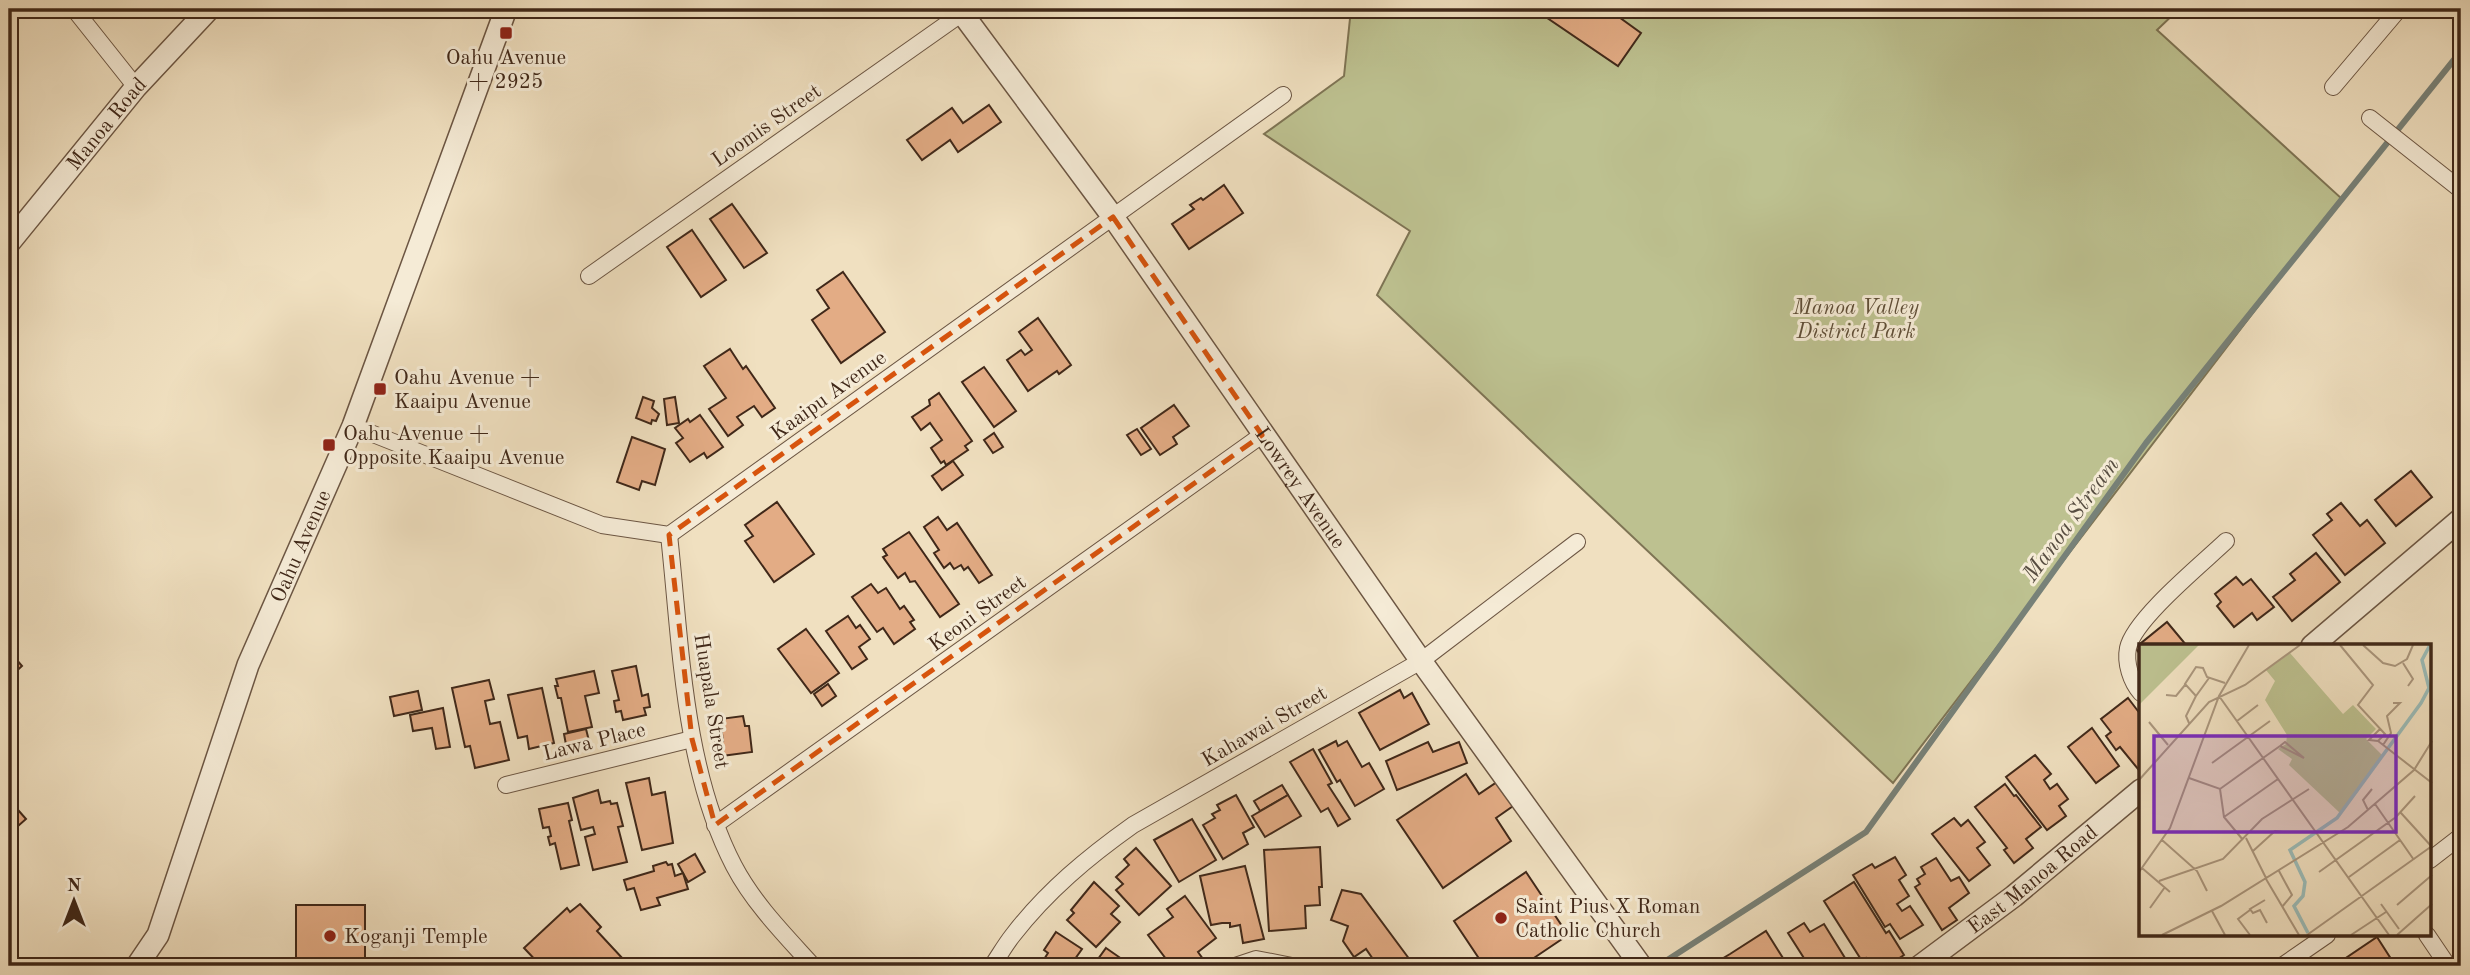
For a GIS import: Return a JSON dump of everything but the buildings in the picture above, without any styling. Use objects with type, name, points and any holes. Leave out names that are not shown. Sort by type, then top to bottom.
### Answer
[{"type":"street","points":[[74,9],[136,86]]},
{"type":"street","name":"Manoa Road","points":[[9,243],[136,86],[209,9]]},
{"type":"street","name":"Oahu Avenue","points":[[137,966],[158,935],[248,665],[353,426],[506,9]]},
{"type":"street","points":[[2333,87],[2399,9]]},
{"type":"street","name":"Lowrey Avenue","points":[[963,10],[1113,217],[1421,661],[1639,964]]},
{"type":"street","name":"Loomis Street","points":[[589,276],[963,10]]},
{"type":"street","name":"Kaaipu Avenue","points":[[669,535],[1283,95]]},
{"type":"street","points":[[2370,118],[2461,190]]},
{"type":"street","points":[[353,426],[602,525],[669,535]]},
{"type":"street","name":"Keoni Street","points":[[715,825],[1262,435]]},
{"type":"street","points":[[2314,644],[2461,519]]},
{"type":"street","name":"Huapala Street","points":[[669,535],[692,739],[715,825],[735,868],[764,910],[813,966]]},
{"type":"street","points":[[2139,690],[2127,660],[2133,635],[2150,614],[2227,541]]},
{"type":"street","name":"Kahawai Street","points":[[992,966],[1031,913],[1077,867],[1101,848],[1145,819],[1421,661],[1577,542]]},
{"type":"street","name":"Lawa Place","points":[[506,785],[692,739]]},
{"type":"street","name":"East Manoa Road","points":[[1920,966],[2014,896],[2139,792]]},
{"type":"street","points":[[2432,858],[2461,836]]},
{"type":"street","points":[[2282,966],[2326,936]]},
{"type":"street","points":[[2428,936],[2448,966]]},
{"type":"street","points":[[1235,966],[1256,960],[1292,966]]},
{"type":"highlighted area","points":[[1113,217],[1262,435],[715,825],[692,739],[669,535]]},
{"type":"green space","name":"Manoa Valley District Park","points":[[1351,9],[2179,9],[2157,30],[2341,198],[1893,783],[1377,295],[1410,231],[1264,134],[1344,76]]},
{"type":"waterway","name":"Manoa Stream","points":[[1658,966],[1866,832],[2146,443],[2457,56],[2461,39]]},
{"type":"place","name":"Oahu Avenue + 2925","points":[[506,33]]},
{"type":"place","name":"Oahu Avenue + Kaaipu Avenue","points":[[380,389]]},
{"type":"place","name":"Oahu Avenue + Opposite Kaaipu Avenue","points":[[329,445]]},
{"type":"place","name":"Saint Pius X Roman Catholic Church","points":[[1501,918]]},
{"type":"place","name":"Koganji Temple","points":[[330,936]]}]
